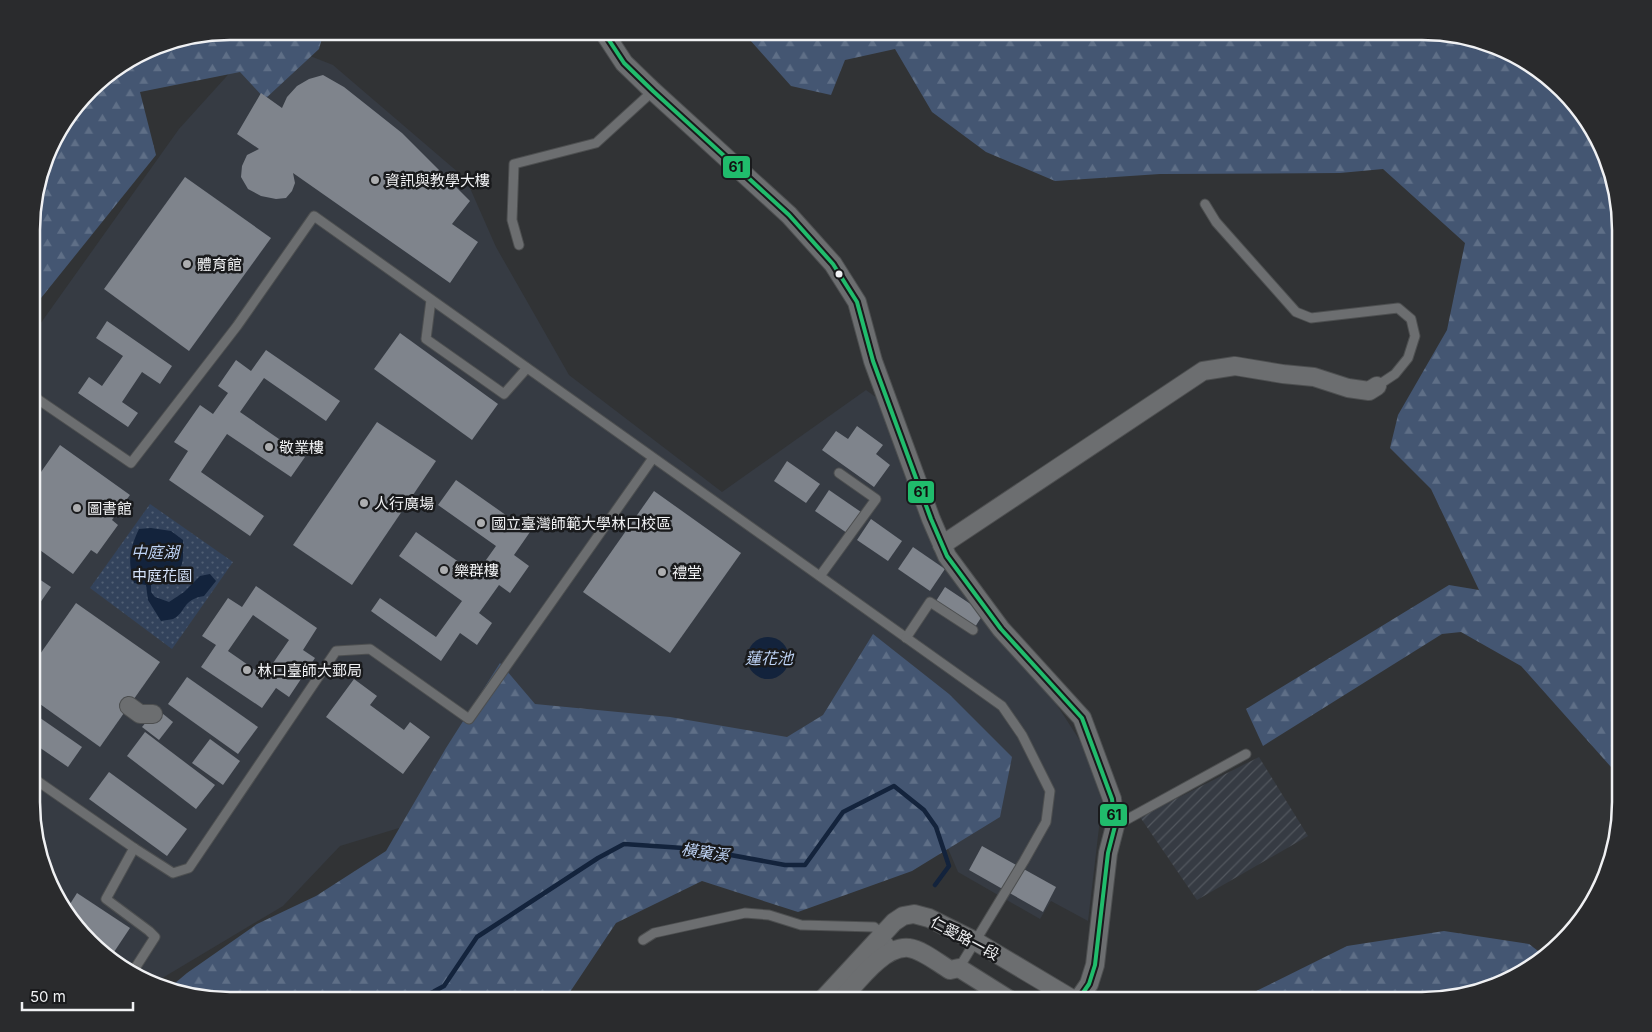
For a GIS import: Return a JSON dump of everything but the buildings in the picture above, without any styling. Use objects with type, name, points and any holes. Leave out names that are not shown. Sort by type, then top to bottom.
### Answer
[{"type":"street","points":[[609,40],[624,63],[652,91],[789,215],[838,271],[857,302],[873,361],[931,519],[947,556],[1001,629],[1082,718],[1112,799],[1115,826],[1108,853],[1096,964],[1089,984],[1082,992]]},
{"type":"street","points":[[942,545],[1203,371],[1235,366],[1314,378],[1348,388],[1370,391],[1377,386]]},
{"type":"street","points":[[129,706],[140,714],[152,714]]},
{"type":"street","name":"仁愛路一段","points":[[828,992],[894,922],[903,916],[914,914],[929,918],[975,941],[1062,992]]},
{"type":"street","name":"仁愛路一段","points":[[894,950],[909,948],[950,970],[959,968],[997,992]]},
{"type":"street","points":[[848,992],[880,958],[894,950]]},
{"type":"lane","points":[[519,245],[512,220],[514,164],[596,143],[652,91]]},
{"type":"lane","points":[[1205,204],[1216,222],[1296,312],[1311,318],[1398,308],[1411,320],[1415,336],[1408,358],[1395,374],[1377,386]]},
{"type":"lane","points":[[40,401],[131,463],[237,326],[314,216],[1002,706],[1022,735],[1050,791],[1046,822],[1024,862],[959,968]]},
{"type":"lane","points":[[432,300],[426,339],[504,394],[527,368]]},
{"type":"lane","points":[[40,783],[173,873],[189,868],[336,651],[370,648],[469,719],[653,458]]},
{"type":"lane","points":[[820,576],[876,499],[839,473]]},
{"type":"lane","points":[[906,638],[930,602],[973,630]]},
{"type":"lane","points":[[1115,826],[1246,754]]},
{"type":"lane","points":[[134,848],[106,899],[149,931],[154,937],[136,967]]},
{"type":"lane","points":[[643,940],[654,933],[746,913],[769,915],[801,925],[874,927],[894,950]]},
{"type":"shaded area","name":"國立臺灣師範大學林口校區","points":[[259,40],[270,40],[333,65],[466,179],[496,247],[569,375],[722,492],[866,390],[877,398],[941,553],[1044,685],[1086,750],[1102,802],[1088,921],[1051,901],[1040,919],[958,872],[932,811],[481,803],[340,846],[283,906],[161,979],[114,953],[79,918],[60,886],[46,851],[40,814],[40,324],[179,129]]},
{"type":"shaded area","points":[[1259,757],[1308,836],[1197,900],[1140,817]]},
{"type":"green space","points":[[218,40],[322,40],[319,49],[265,99],[240,72],[140,92],[156,155],[40,299],[40,218],[46,181],[54,158],[72,125],[79,114],[105,87],[114,79],[146,60],[181,46]]},
{"type":"green space","points":[[750,40],[1434,40],[1471,46],[1494,54],[1538,79],[1573,114],[1592,146],[1606,181],[1612,218],[1612,769],[1521,666],[1461,632],[1442,634],[1263,746],[1246,709],[1449,585],[1479,590],[1431,489],[1390,448],[1398,415],[1447,330],[1465,243],[1383,169],[1340,173],[1160,174],[1055,181],[986,152],[932,112],[895,49],[845,60],[831,95],[791,86]]},
{"type":"green space","name":"中庭花園","points":[[150,504],[233,562],[172,649],[90,588]]},
{"type":"green space","points":[[873,634],[949,694],[1012,757],[1000,817],[912,871],[798,912],[702,881],[616,923],[570,992],[218,992],[174,984],[257,924],[316,896],[386,851],[446,748],[500,663],[535,704],[670,717],[787,737],[823,715]]},
{"type":"green space","points":[[1444,931],[1529,944],[1539,952],[1494,978],[1471,986],[1434,992],[1254,992],[1347,946]]},
{"type":"water","name":"中庭湖","points":[[151,528],[171,531],[183,540],[181,566],[173,572],[157,575],[156,583],[151,585],[151,592],[155,597],[169,602],[184,592],[200,576],[210,574],[216,581],[204,596],[191,600],[177,616],[161,621],[148,600],[146,585],[134,583],[130,562],[131,550],[139,529]]},
{"type":"water","name":"蓮花池","points":[[764,637],[772,637],[783,643],[789,658],[783,673],[772,679],[764,679],[753,673],[747,662],[747,654],[753,643]]},
{"type":"waterway","name":"橫窠溪","points":[[433,992],[444,986],[477,937],[598,858],[624,844],[698,849],[785,865],[805,865],[843,812],[894,786],[924,810],[936,827],[949,866],[935,885]]},
{"type":"transit line","name":"61","points":[[609,40],[624,63],[789,215],[833,264],[857,302],[873,361],[931,519],[947,556],[1001,629],[1082,718],[1112,799],[1115,826],[1108,853],[1095,965],[1089,984],[1084,992]]},
{"type":"place","name":"資訊與教學大樓","points":[[375,180]]},
{"type":"place","name":"體育館","points":[[187,264]]},
{"type":"place","name":"敬業樓","points":[[269,447]]},
{"type":"place","name":"人行廣場","points":[[364,503]]},
{"type":"place","name":"圖書館","points":[[77,508]]},
{"type":"place","name":"國立臺灣師範大學林口校區","points":[[481,523]]},
{"type":"place","name":"樂群樓","points":[[444,570]]},
{"type":"place","name":"禮堂","points":[[662,572]]},
{"type":"place","name":"林口臺師大郵局","points":[[247,670]]}]
